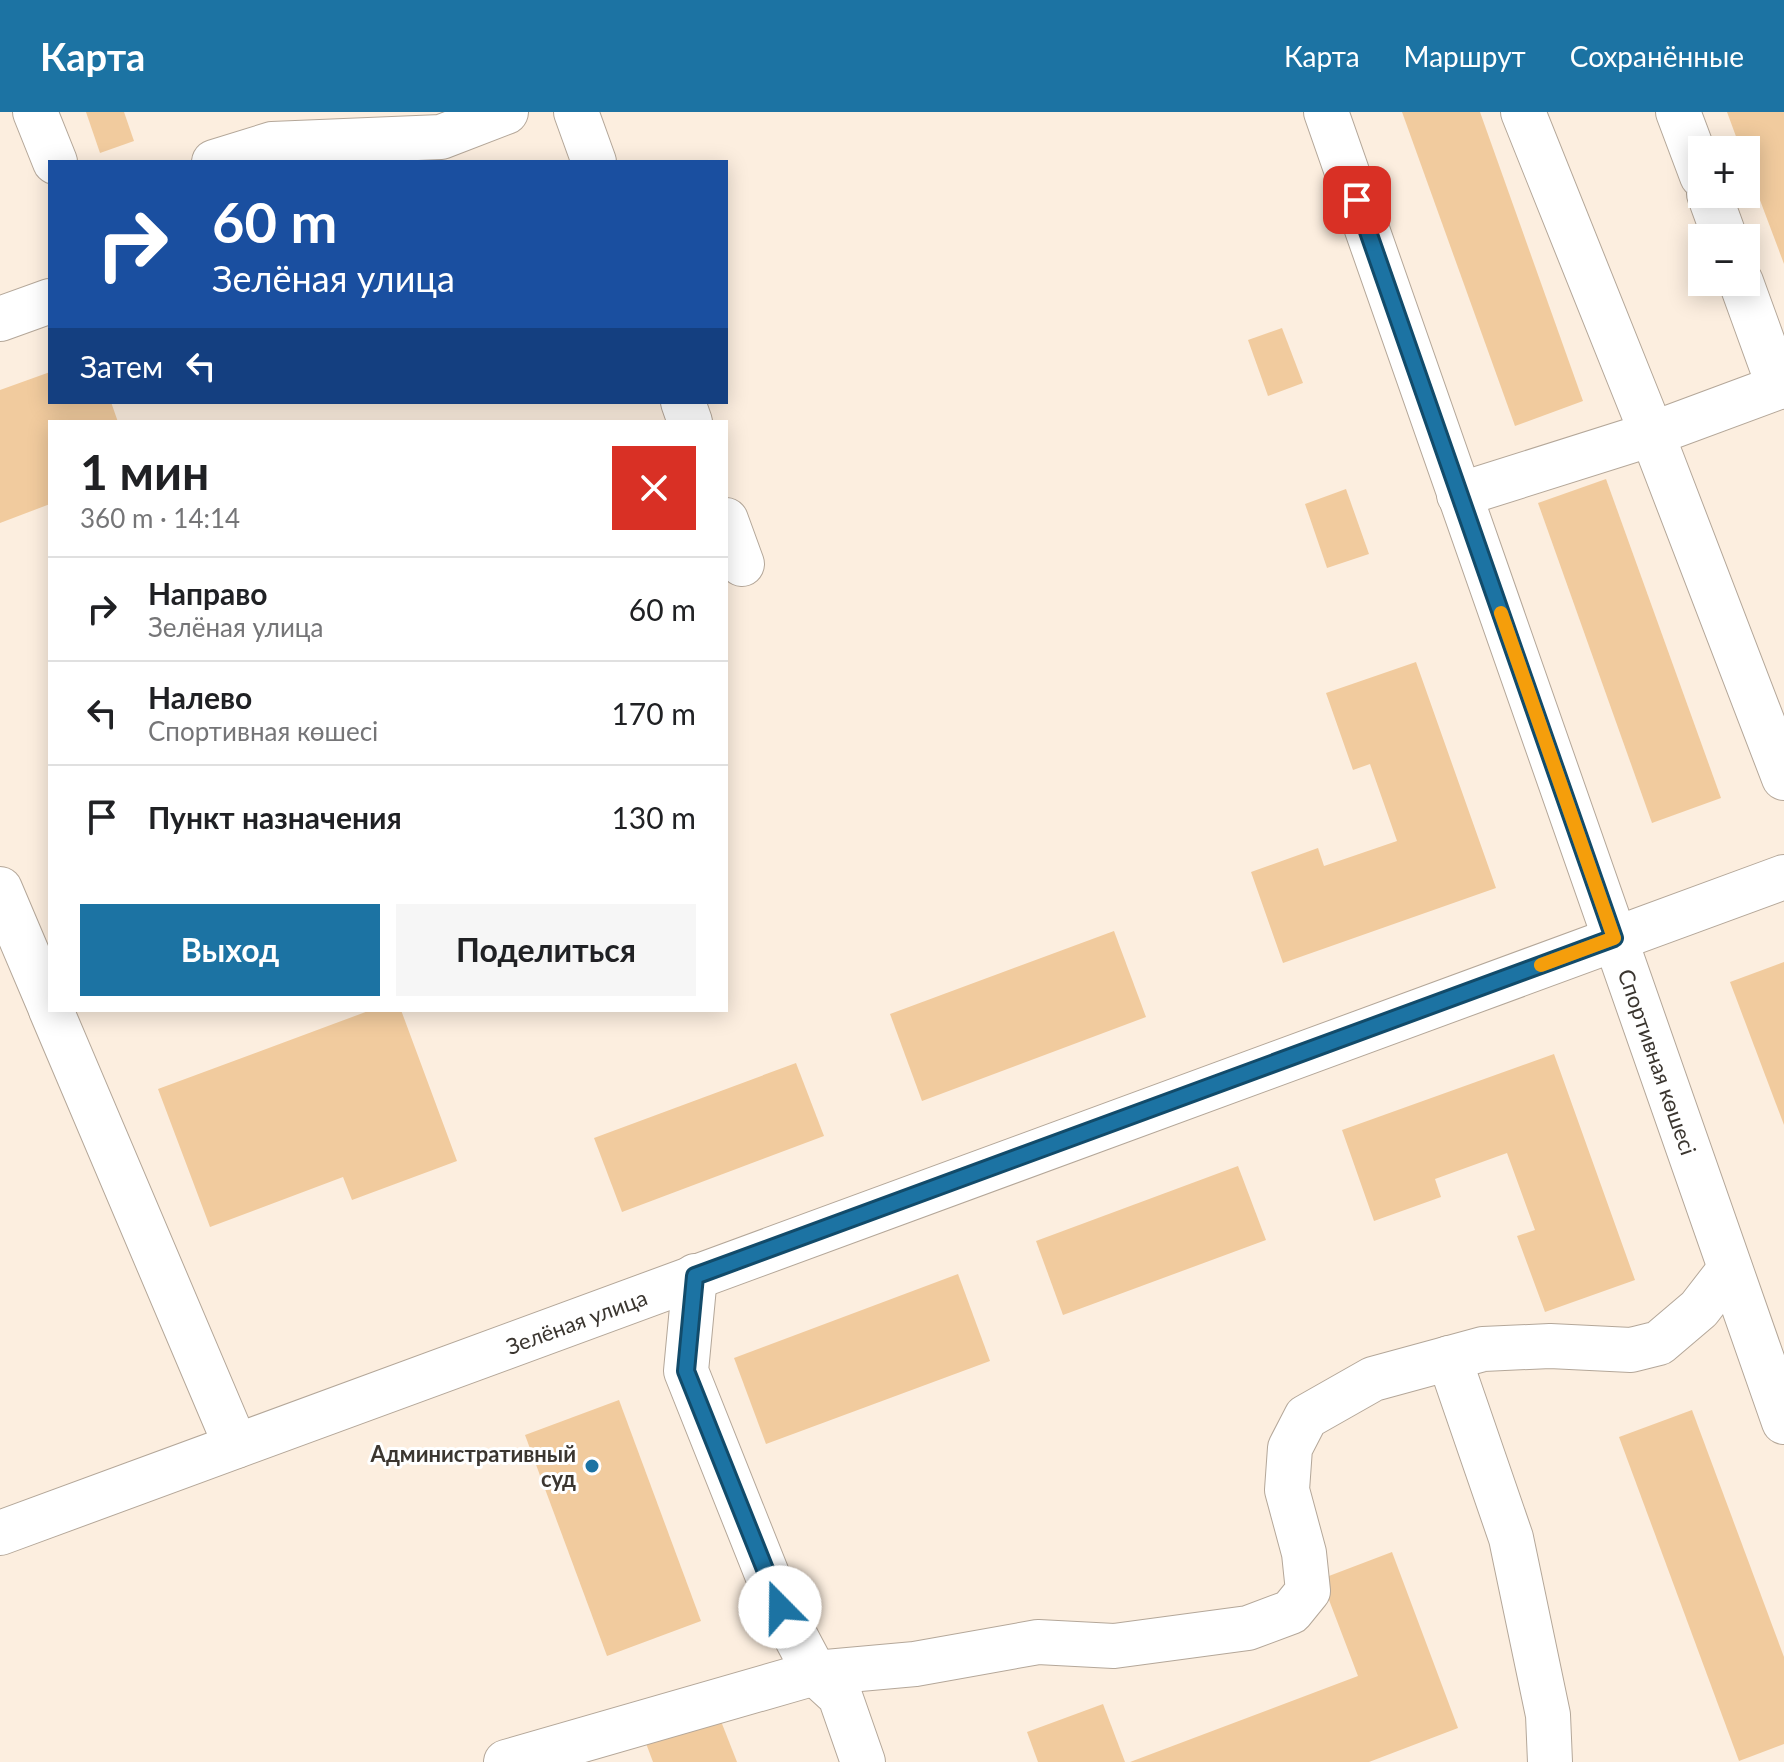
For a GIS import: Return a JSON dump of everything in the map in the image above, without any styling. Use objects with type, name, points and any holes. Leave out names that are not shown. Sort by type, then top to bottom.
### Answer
[{"type":"street","points":[[35,112],[54,160]]},
{"type":"street","points":[[217,160],[266,128],[428,149],[506,112]]},
{"type":"street","points":[[576,112],[593,160]]},
{"type":"street","name":"Спортивная көшесі","points":[[1326,112],[1784,1422]]},
{"type":"street","points":[[1523,112],[1652,434],[1784,778]]},
{"type":"street","points":[[1678,112],[1688,139]]},
{"type":"street","points":[[1459,495],[1652,434],[1782,386],[1747,296]]},
{"type":"street","points":[[0,319],[48,302]]},
{"type":"street","points":[[728,526],[742,564]]},
{"type":"street","name":"Зелёная улица","points":[[0,1533],[1784,877]]},
{"type":"street","points":[[0,889],[48,1002]]},
{"type":"street","points":[[52,1012],[236,1446]]},
{"type":"street","points":[[506,1762],[815,1673],[915,1664],[1038,1642],[1114,1646],[1248,1628],[1291,1612],[1308,1591],[1304,1553],[1287,1490],[1290,1448],[1306,1417],[1373,1379],[1483,1349],[1550,1346],[1631,1350],[1659,1343],[1699,1309],[1730,1269]]},
{"type":"street","points":[[695,1276],[686,1371],[780,1607],[815,1673],[840,1696],[863,1762]]},
{"type":"street","points":[[1449,1358],[1511,1538],[1548,1715],[1550,1762]]},
{"type":"building","points":[[86,112],[124,112],[134,141],[100,153]]},
{"type":"building","points":[[1402,112],[1480,112],[1583,401],[1515,426]]},
{"type":"building","points":[[1727,112],[1784,112],[1784,264],[1760,200],[1760,136],[1736,136]]},
{"type":"building","points":[[1282,328],[1303,383],[1268,396],[1248,340]]},
{"type":"building","points":[[48,373],[48,404],[112,404],[117,420],[48,420],[48,505],[0,523],[0,390]]},
{"type":"building","points":[[1606,479],[1721,798],[1652,823],[1538,503]]},
{"type":"building","points":[[1346,489],[1369,554],[1327,568],[1305,504]]},
{"type":"building","points":[[1416,662],[1496,888],[1283,963],[1251,872],[1318,848],[1324,866],[1397,841],[1370,764],[1353,770],[1326,693]]},
{"type":"building","points":[[1114,931],[1146,1017],[922,1101],[890,1014]]},
{"type":"building","points":[[1784,962],[1784,1125],[1730,982]]},
{"type":"building","points":[[366,1012],[402,1012],[457,1161],[352,1200],[343,1177],[210,1227],[158,1089]]},
{"type":"building","points":[[1554,1054],[1635,1280],[1545,1312],[1517,1236],[1535,1230],[1507,1153],[1435,1179],[1441,1197],[1374,1221],[1342,1130]]},
{"type":"building","points":[[796,1063],[824,1136],[622,1212],[594,1138]]},
{"type":"building","points":[[1238,1166],[1266,1240],[1063,1315],[1036,1241]]},
{"type":"building","points":[[958,1274],[990,1361],[766,1444],[734,1358]]},
{"type":"building","points":[[619,1400],[701,1621],[607,1656],[525,1435]]},
{"type":"building","points":[[1692,1410],[1784,1657],[1784,1744],[1739,1761],[1619,1437]]},
{"type":"building","points":[[1392,1552],[1458,1728],[1369,1762],[1130,1762],[1358,1676],[1321,1579]]},
{"type":"building","points":[[1103,1704],[1125,1762],[1038,1762],[1027,1732]]},
{"type":"building","points":[[717,1711],[737,1762],[653,1762],[644,1738]]},
{"type":"slow traffic","points":[[1501,613],[1614,938],[1541,965]]},
{"type":"place","name":"Административный суд","points":[[592,1466]]},
{"type":"route","points":[[780,1607],[686,1371],[695,1276],[1614,938],[1357,200]]}]
